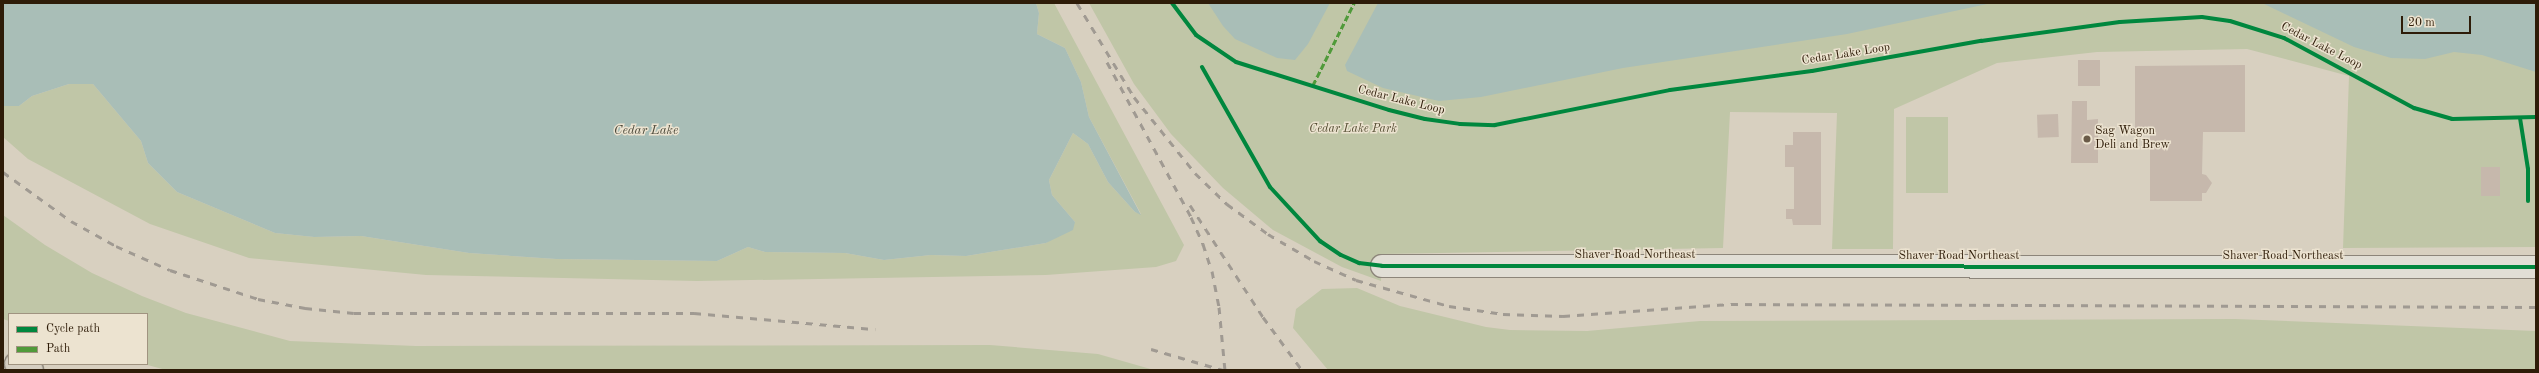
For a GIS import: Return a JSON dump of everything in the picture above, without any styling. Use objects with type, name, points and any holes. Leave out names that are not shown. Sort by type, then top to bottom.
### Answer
[{"type":"highway","points":[[19,365],[32,370]]},
{"type":"street","name":"Shaver Road Northeast","points":[[1382,266],[2536,267]]},
{"type":"green space","points":[[1036,3],[1054,3],[1184,245],[1176,261],[1156,267],[1046,275],[697,281],[426,275],[249,258],[150,224],[28,159],[3,137],[3,106],[19,106],[32,96],[69,84],[93,84],[141,141],[148,163],[177,192],[275,233],[314,237],[361,236],[469,253],[556,259],[717,261],[748,247],[765,252],[845,253],[884,260],[931,255],[966,256],[1046,243],[1075,222],[1052,195],[1049,180],[1073,133],[1088,144],[1108,182],[1135,212],[1141,214],[1089,117],[1081,82],[1065,48],[1037,34],[1039,13]]},
{"type":"green space","name":"Cedar Lake Park","points":[[1089,3],[2536,3],[2536,247],[2343,248],[2349,76],[2247,49],[2097,52],[1997,63],[1894,109],[1893,249],[1832,249],[1837,113],[1730,112],[1723,248],[1382,254],[1381,281],[1342,267],[1273,230],[1223,188],[1171,134],[1134,84]]},
{"type":"green space","points":[[1906,117],[1948,117],[1948,193],[1906,193]]},
{"type":"green space","points":[[3,215],[45,245],[92,273],[142,296],[186,313],[290,341],[416,346],[990,345],[1098,354],[1154,370],[166,370],[148,365],[148,313],[8,313],[8,321],[3,319]]},
{"type":"green space","points":[[1357,288],[1400,306],[1486,327],[1510,330],[1587,331],[1700,321],[2235,319],[2536,331],[2536,370],[1328,370],[1293,328],[1296,309],[1322,289]]},
{"type":"water","name":"Cedar Lake","points":[[3,3],[1036,3],[1039,13],[1037,34],[1065,48],[1081,82],[1089,117],[1141,215],[1135,212],[1108,182],[1088,144],[1073,133],[1049,180],[1052,195],[1075,222],[1073,230],[1046,243],[966,256],[931,255],[884,260],[845,253],[765,252],[748,247],[717,261],[556,259],[469,253],[361,236],[314,237],[275,233],[177,192],[148,163],[141,141],[93,84],[69,84],[32,96],[19,106],[3,106]]},
{"type":"water","points":[[1208,3],[1330,3],[1308,44],[1295,60],[1277,58],[1235,39],[1223,26]]},
{"type":"water","points":[[1378,3],[1992,3],[1847,34],[1623,68],[1481,97],[1439,101],[1383,88],[1347,71],[1345,65]]},
{"type":"water","points":[[2262,3],[2536,3],[2536,72],[2482,55],[2454,52],[2425,59],[2391,58],[2354,47]]},
{"type":"building","points":[[2078,60],[2100,60],[2100,86],[2078,86]]},
{"type":"building","points":[[2245,65],[2245,132],[2203,132],[2202,174],[2206,175],[2212,183],[2206,193],[2202,193],[2202,201],[2150,201],[2150,132],[2135,132],[2135,66]]},
{"type":"building","points":[[2072,101],[2087,101],[2087,120],[2098,119],[2098,163],[2071,163]]},
{"type":"building","points":[[2058,114],[2059,137],[2038,138],[2037,115]]},
{"type":"building","points":[[1793,132],[1821,132],[1821,225],[1793,225],[1792,219],[1786,219],[1786,209],[1794,209],[1794,167],[1785,167],[1785,145],[1793,145]]},
{"type":"building","points":[[2481,167],[2500,167],[2500,196],[2481,196]]},
{"type":"railway","points":[[1077,3],[1134,97],[1195,173],[1227,204],[1268,234],[1314,261],[1356,280],[1449,306],[1503,314],[1563,316],[1731,304],[2536,307]]},
{"type":"railway","points":[[1107,62],[1191,217],[1203,244],[1212,271],[1219,307],[1225,370]]},
{"type":"railway","points":[[3,172],[71,221],[116,246],[170,270],[258,299],[305,308],[354,313],[694,313],[875,329]]},
{"type":"railway","points":[[1190,205],[1263,317],[1302,370]]},
{"type":"railway","points":[[1151,349],[1223,370]]},
{"type":"marked path","points":[[1313,85],[1354,3]]},
{"type":"cycle path","name":"Cedar Lake Loop","points":[[1172,3],[1196,35],[1236,62],[1389,110],[1425,119],[1460,124],[1495,125],[1670,90],[1812,71],[1981,41],[2120,22],[2202,17],[2230,21],[2284,38],[2414,108],[2452,119],[2536,117]]},
{"type":"cycle path","points":[[1202,67],[1270,187],[1320,241],[1341,255],[1359,263],[1382,266],[2536,267]]},
{"type":"cycle path","points":[[2520,118],[2528,169],[2528,201]]},
{"type":"place","name":"Sag Wagon Deli and Brew","points":[[2087,139]]}]
